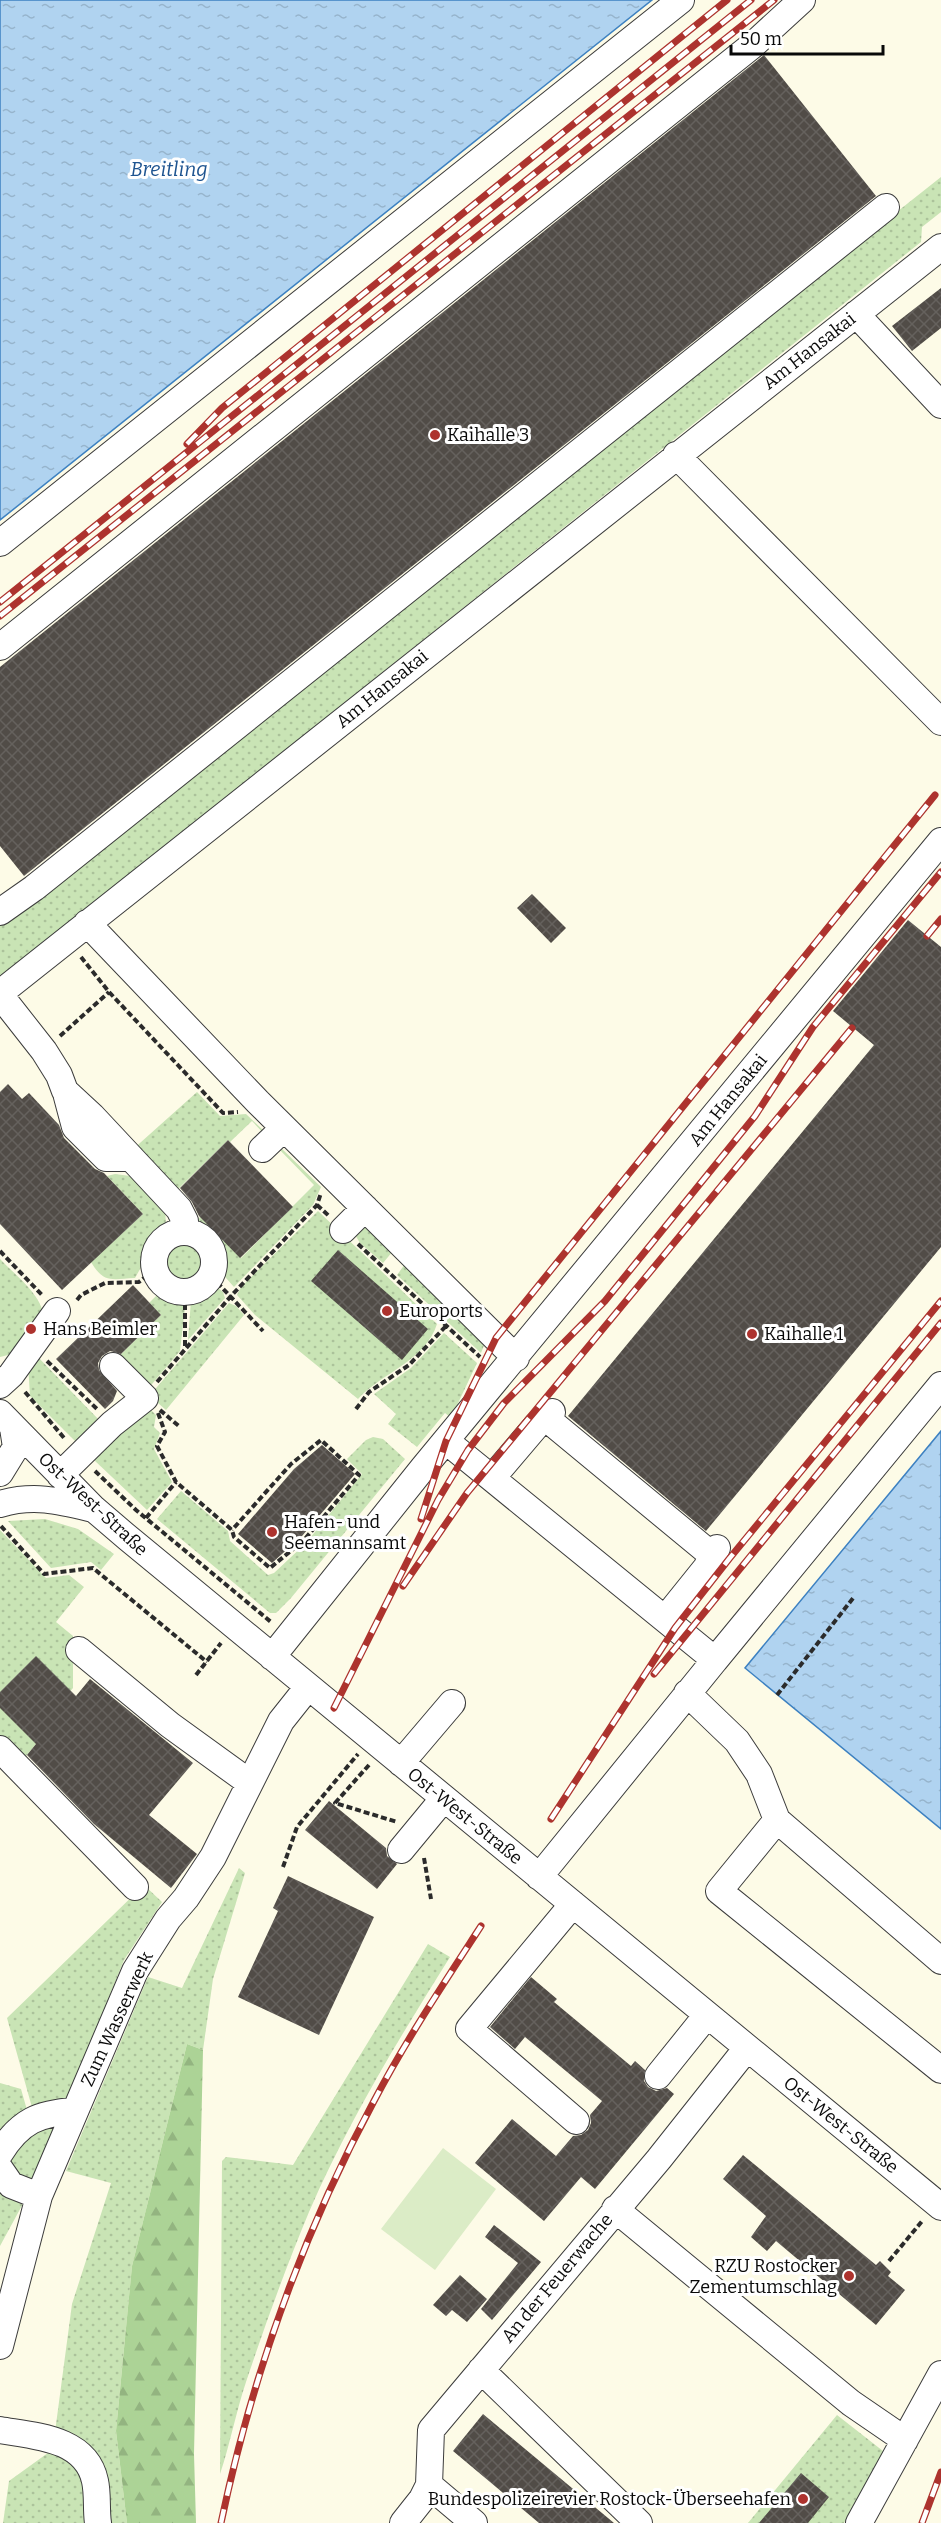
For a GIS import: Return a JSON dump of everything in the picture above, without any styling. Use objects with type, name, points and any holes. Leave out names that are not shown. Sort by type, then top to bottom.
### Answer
[{"type":"street","points":[[0,543],[681,0]]},
{"type":"street","points":[[0,646],[754,44],[802,0]]},
{"type":"street","points":[[0,912],[52,873],[886,207]]},
{"type":"street","name":"Am Hansakai","points":[[0,994],[676,455],[941,247]]},
{"type":"street","points":[[856,314],[941,405]]},
{"type":"street","points":[[676,455],[941,722]]},
{"type":"street","name":"Am Hansakai","points":[[272,1657],[446,1441],[941,842]]},
{"type":"street","points":[[87,923],[258,1102],[365,1208],[508,1367]]},
{"type":"street","points":[[0,994],[44,1051],[59,1075],[75,1127],[106,1158],[129,1158],[178,1209],[185,1221],[184,1231]]},
{"type":"street","points":[[262,1149],[284,1128]]},
{"type":"street","points":[[343,1230],[365,1208]]},
{"type":"street","points":[[184,1231],[201,1237],[212,1250],[215,1259],[211,1276],[205,1284],[196,1290],[185,1292],[175,1291],[166,1286],[155,1269],[154,1260],[161,1243],[167,1237],[184,1231]]},
{"type":"street","points":[[5,1380],[57,1311]]},
{"type":"street","points":[[60,1475],[112,1424],[145,1398],[113,1366]]},
{"type":"street","points":[[539,1877],[941,1385]]},
{"type":"street","points":[[492,1478],[537,1425],[549,1415],[715,1552],[665,1619]]},
{"type":"street","points":[[0,1473],[16,1447],[4,1422]]},
{"type":"street","name":"Ost-West-Straße","points":[[4,1422],[94,1509],[939,2205]]},
{"type":"street","points":[[446,1441],[715,1660]]},
{"type":"street","points":[[0,1504],[12,1500],[48,1498],[94,1509]]},
{"type":"street","points":[[80,1650],[170,1725],[250,1783]]},
{"type":"street","name":"Zum Wasserwerk","points":[[0,2346],[39,2196],[135,1971],[168,1919],[186,1898],[213,1857],[281,1721],[308,1687]]},
{"type":"street","points":[[687,1694],[736,1742],[759,1774],[777,1820],[941,1961]]},
{"type":"street","points":[[385,1750],[452,1703]]},
{"type":"street","points":[[0,1749],[135,1887]]},
{"type":"street","points":[[401,1850],[444,1798]]},
{"type":"street","points":[[777,1820],[720,1891],[941,2070]]},
{"type":"street","points":[[573,1904],[470,2029],[576,2121]]},
{"type":"street","points":[[658,2076],[707,2015]]},
{"type":"street","name":"An der Feuerwache","points":[[429,2485],[431,2430],[659,2159],[747,2048]]},
{"type":"street","points":[[0,2153],[21,2130],[39,2116],[75,2111]]},
{"type":"street","points":[[0,2169],[11,2185],[39,2196]]},
{"type":"street","points":[[615,2209],[851,2403],[905,2440]]},
{"type":"street","points":[[481,2370],[639,2523]]},
{"type":"street","points":[[859,2523],[941,2374]]},
{"type":"street","points":[[0,2430],[63,2442],[77,2452],[91,2468],[95,2482],[98,2523]]},
{"type":"street","points":[[403,2523],[422,2499],[429,2485],[474,2523]]},
{"type":"path","points":[[67,940],[109,992],[223,1113],[248,1112],[258,1102]]},
{"type":"path","points":[[44,1051],[109,992]]},
{"type":"path","points":[[145,1398],[185,1347],[317,1204],[323,1186],[333,1176]]},
{"type":"path","points":[[317,1204],[446,1326],[508,1367]]},
{"type":"path","points":[[0,1251],[57,1311],[72,1307],[81,1295],[105,1283],[139,1282],[155,1269]]},
{"type":"path","points":[[211,1276],[263,1331]]},
{"type":"path","points":[[185,1292],[185,1347]]},
{"type":"path","points":[[356,1409],[369,1392],[409,1365],[446,1326]]},
{"type":"path","points":[[31,1346],[112,1424]]},
{"type":"path","points":[[5,1380],[80,1456],[146,1518],[262,1616],[288,1635]]},
{"type":"path","points":[[180,1427],[154,1404],[165,1432],[157,1446],[176,1482],[232,1530],[234,1537],[270,1568],[304,1540],[359,1475],[321,1440],[291,1464],[232,1530]]},
{"type":"path","points":[[146,1518],[176,1482]]},
{"type":"path","points":[[0,1525],[44,1574],[93,1568],[207,1662]]},
{"type":"path","points":[[777,1695],[854,1597]]},
{"type":"path","points":[[196,1675],[235,1626]]},
{"type":"path","points":[[385,1750],[335,1803],[419,1828],[431,1899]]},
{"type":"path","points":[[283,1867],[297,1827],[385,1750]]},
{"type":"path","points":[[889,2261],[939,2205]]},
{"type":"green space","points":[[941,177],[941,212],[922,227],[921,242],[0,978],[0,922]]},
{"type":"green space","points":[[197,1092],[220,1116],[246,1114],[267,1134],[266,1136],[252,1121],[230,1142],[228,1140],[175,1192],[131,1151]]},
{"type":"green space","points":[[278,1145],[321,1187],[313,1205],[234,1287],[218,1269],[221,1254],[196,1224],[200,1217],[241,1258],[314,1185],[276,1146]]},
{"type":"green space","points":[[115,1174],[138,1177],[165,1211],[166,1223],[135,1278],[109,1279],[100,1274],[91,1262],[143,1214],[107,1176]]},
{"type":"green space","points":[[318,1211],[437,1324],[423,1348],[358,1399],[255,1315],[237,1295],[241,1287]]},
{"type":"green space","points":[[363,1223],[393,1251],[383,1263],[360,1243],[354,1233]]},
{"type":"green space","points":[[185,1241],[193,1242],[201,1247],[206,1255],[206,1271],[201,1279],[193,1284],[185,1285],[177,1284],[169,1279],[164,1271],[163,1263],[164,1255],[169,1247],[177,1242]]},
{"type":"green space","points":[[0,1259],[33,1292],[44,1316],[12,1354],[0,1357]]},
{"type":"green space","points":[[405,1264],[485,1343],[481,1353],[397,1275]]},
{"type":"green space","points":[[212,1283],[223,1292],[225,1298],[188,1340],[191,1300]]},
{"type":"green space","points":[[163,1289],[178,1305],[182,1303],[185,1307],[180,1351],[147,1390],[115,1360],[161,1315],[149,1303]]},
{"type":"green space","points":[[229,1303],[236,1306],[244,1315],[166,1410],[151,1397],[151,1394]]},
{"type":"green space","points":[[444,1333],[477,1363],[451,1418],[445,1413],[417,1447],[388,1424],[396,1414],[374,1394],[411,1368]]},
{"type":"green space","points":[[35,1354],[101,1422],[77,1443],[30,1396],[28,1364]]},
{"type":"green space","points":[[146,1405],[156,1415],[154,1427],[160,1433],[154,1449],[172,1482],[147,1510],[94,1460]]},
{"type":"green space","points":[[373,1437],[383,1439],[405,1459],[291,1598],[276,1613],[270,1613],[157,1519],[181,1491],[228,1531],[230,1541],[268,1575],[274,1573],[306,1543],[362,1474],[347,1459],[366,1440]]},
{"type":"green space","points":[[45,1519],[78,1529],[114,1554],[101,1570],[91,1562],[51,1568],[8,1521]]},
{"type":"green space","points":[[0,1530],[46,1578],[69,1575],[84,1587],[56,1622],[73,1636],[73,1688],[41,1727],[45,1733],[21,1762],[0,1741]]},
{"type":"green space","points":[[239,1868],[245,1873],[213,1979],[203,2050],[187,2044],[132,2266],[116,2431],[127,2523],[103,2523],[98,2470],[55,2432],[72,2304],[111,2183],[66,2171],[148,1977],[182,1988]]},
{"type":"green space","points":[[144,1885],[162,1902],[124,1960],[67,2101],[33,2111],[7,2018]]},
{"type":"green space","points":[[428,1944],[450,1957],[357,2114],[309,2212],[242,2393],[220,2474],[222,2161],[226,2157],[293,2165]]},
{"type":"green space","points":[[187,2044],[203,2050],[194,2454],[196,2523],[127,2523],[116,2431],[132,2266]]},
{"type":"green space","points":[[0,2083],[21,2089],[27,2110],[0,2136]]},
{"type":"green space","points":[[57,2120],[33,2185],[5,2169],[14,2145]]},
{"type":"green space","points":[[443,2148],[496,2189],[435,2270],[381,2229]]},
{"type":"green space","points":[[0,2185],[25,2200],[0,2246]]},
{"type":"green space","points":[[837,2415],[884,2454],[844,2523],[748,2523]]},
{"type":"green space","points":[[52,2450],[70,2455],[83,2474],[90,2523],[3,2523],[9,2481]]},
{"type":"water","name":"Breitling","points":[[0,0],[652,0],[0,520]]},
{"type":"water","points":[[941,1431],[941,1829],[745,1668]]},
{"type":"building","name":"Kaihalle 3","points":[[764,55],[876,196],[24,876],[0,846],[0,667]]},
{"type":"building","points":[[941,288],[941,328],[912,351],[892,326]]},
{"type":"building","points":[[532,894],[566,928],[551,943],[517,908]]},
{"type":"building","name":"Kaihalle 1","points":[[908,920],[941,947],[941,1247],[706,1531],[568,1416],[874,1045],[833,1011]]},
{"type":"building","points":[[8,1084],[22,1099],[29,1093],[59,1125],[64,1138],[95,1169],[104,1173],[143,1214],[62,1290],[0,1224],[0,1092]]},
{"type":"building","points":[[228,1140],[293,1207],[240,1258],[199,1216],[192,1202],[180,1188]]},
{"type":"building","points":[[338,1250],[428,1329],[402,1360],[311,1281]]},
{"type":"building","points":[[133,1285],[161,1315],[121,1354],[110,1351],[102,1356],[98,1363],[99,1370],[117,1391],[113,1401],[105,1409],[56,1359]]},
{"type":"building","points":[[322,1445],[355,1474],[302,1536],[272,1563],[238,1534],[294,1469]]},
{"type":"building","points":[[36,1656],[76,1696],[90,1679],[193,1763],[149,1815],[197,1854],[171,1888],[94,1824],[27,1755],[36,1744],[0,1708],[0,1692]]},
{"type":"building","points":[[329,1801],[386,1848],[387,1856],[397,1864],[377,1889],[305,1830]]},
{"type":"building","points":[[288,1876],[374,1917],[319,2035],[238,1997],[278,1911],[273,1908]]},
{"type":"building","points":[[531,1977],[557,1999],[554,2002],[631,2066],[635,2061],[645,2070],[644,2081],[648,2087],[656,2091],[667,2088],[674,2094],[595,2189],[581,2177],[544,2221],[475,2163],[512,2119],[556,2156],[573,2136],[581,2135],[588,2130],[591,2123],[590,2115],[602,2101],[525,2037],[515,2049],[490,2027]]},
{"type":"building","points":[[743,2155],[876,2265],[880,2261],[891,2272],[888,2276],[905,2290],[876,2325],[776,2241],[767,2251],[751,2237],[766,2216],[723,2179]]},
{"type":"building","points":[[494,2225],[541,2262],[492,2320],[481,2309],[518,2263],[485,2237]]},
{"type":"building","points":[[460,2275],[487,2299],[467,2322],[452,2310],[446,2316],[433,2305]]},
{"type":"building","points":[[483,2414],[614,2523],[539,2523],[453,2451]]},
{"type":"building","name":"Bundespolizeirevier Rostock-Überseehafen","points":[[801,2473],[829,2497],[808,2523],[759,2523]]},
{"type":"railway","points":[[187,444],[222,408],[727,0]]},
{"type":"railway","points":[[0,602],[751,0]]},
{"type":"railway","points":[[0,616],[774,0]]},
{"type":"railway","points":[[421,1519],[446,1441],[496,1338],[935,795]]},
{"type":"railway","points":[[334,1708],[438,1500],[468,1450],[504,1403],[605,1301],[755,1116],[813,1027],[941,872]]},
{"type":"railway","points":[[927,936],[941,919]]},
{"type":"railway","points":[[403,1586],[467,1493],[852,1028]]},
{"type":"railway","points":[[551,1819],[675,1628],[941,1301]]},
{"type":"railway","points":[[654,1674],[941,1323]]},
{"type":"railway","points":[[221,2523],[264,2360],[282,2306],[324,2202],[386,2078],[481,1926]]},
{"type":"railway","points":[[922,2523],[941,2472]]},
{"type":"place","name":"Kaihalle 3","points":[[435,435]]},
{"type":"place","name":"Euroports","points":[[387,1311]]},
{"type":"place","name":"Hans Beimler","points":[[31,1329]]},
{"type":"place","name":"Kaihalle 1","points":[[752,1334]]},
{"type":"place","name":"Hafen- und Seemannsamt","points":[[272,1532]]},
{"type":"place","name":"RZU Rostocker Zementumschlag","points":[[849,2276]]},
{"type":"place","name":"Bundespolizeirevier Rostock-Überseehafen","points":[[803,2499]]}]
